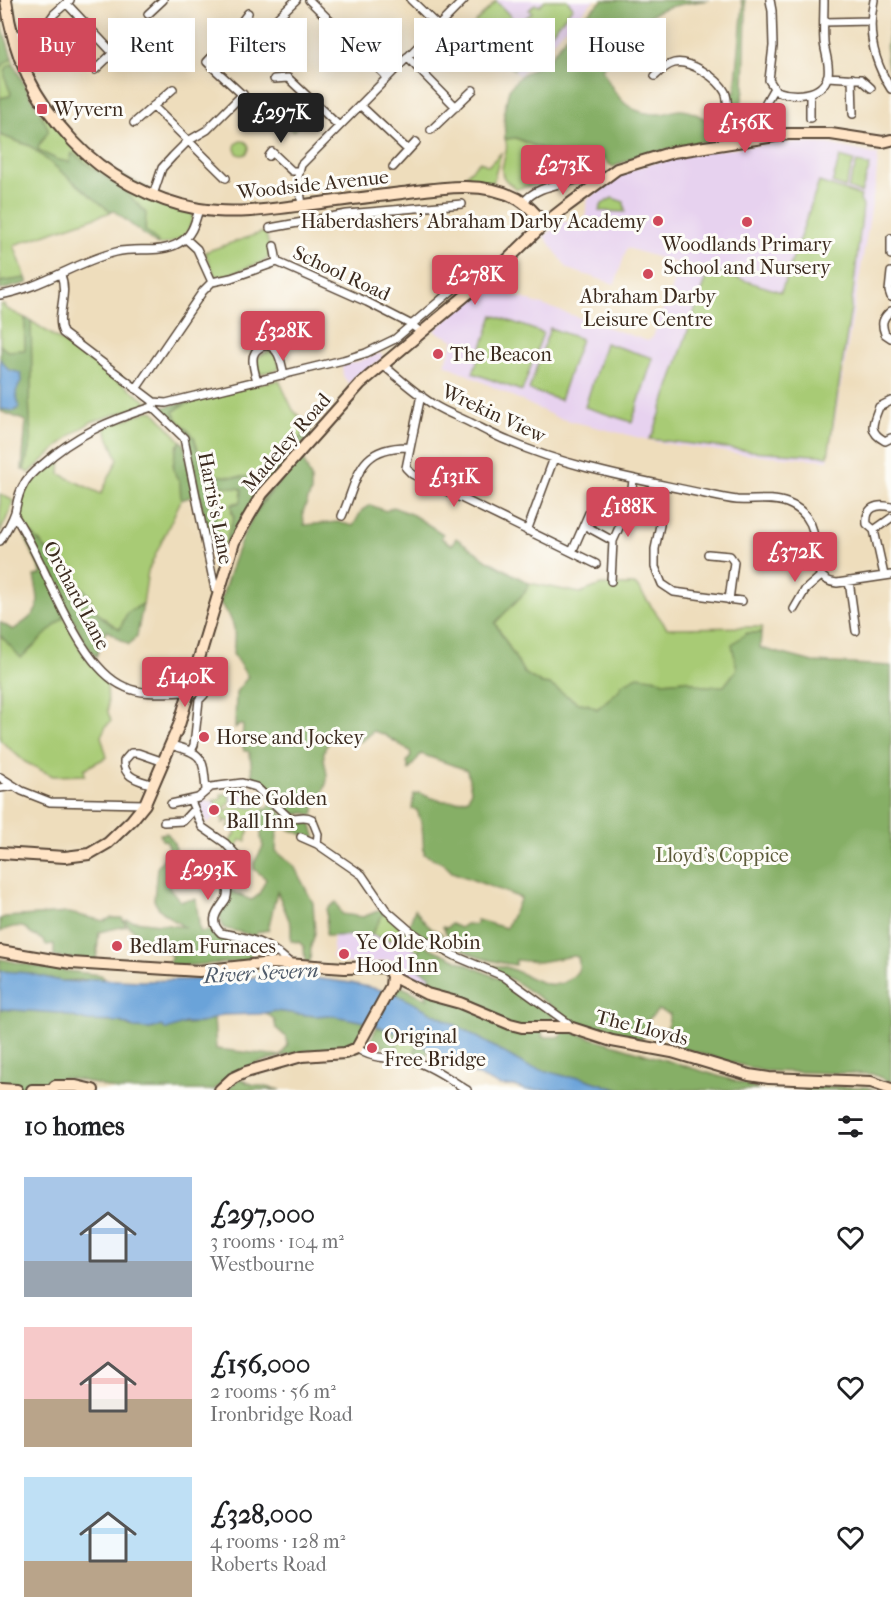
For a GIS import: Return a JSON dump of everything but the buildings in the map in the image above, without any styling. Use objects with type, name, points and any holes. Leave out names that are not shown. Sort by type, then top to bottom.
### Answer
[{"type":"main road","name":"Woodside Avenue","points":[[6,0],[21,63],[32,87],[55,122],[83,152],[138,188],[153,195],[199,209],[254,211],[464,187],[500,192],[523,203],[544,224]]},
{"type":"main road","name":"Madeley Road","points":[[0,853],[65,857],[89,854],[108,843],[132,820],[145,804],[171,745],[234,542],[262,494],[360,384],[502,265],[544,224],[594,184],[617,169],[673,152],[788,134],[819,133],[883,142],[891,140]]},
{"type":"main road","name":"The Lloyds","points":[[0,951],[71,963],[199,971],[271,963],[345,968],[382,967],[390,970],[392,982],[460,1003],[510,1024],[539,1028],[569,1027],[612,1041],[672,1052],[749,1075],[780,1079],[871,1082],[891,1089]]},
{"type":"main road","points":[[220,1090],[233,1078],[293,1058],[311,1054],[345,1053],[360,1044],[392,982]]},
{"type":"main road","points":[[32,1090],[52,1090],[55,1086],[64,1085],[93,1090]]},
{"type":"main road","points":[[0,1089],[18,1090]]},
{"type":"street","points":[[277,18],[296,0]]},
{"type":"street","points":[[309,0],[387,77]]},
{"type":"street","points":[[411,0],[430,18]]},
{"type":"street","points":[[446,18],[464,0]]},
{"type":"street","points":[[770,0],[772,60],[768,75],[774,88],[783,93],[810,93],[818,89],[827,77],[824,0]]},
{"type":"street","points":[[874,0],[871,21],[874,51],[891,89]]},
{"type":"street","points":[[148,14],[159,1]]},
{"type":"street","points":[[13,36],[44,28],[54,14],[68,2],[83,18]]},
{"type":"street","points":[[153,195],[162,168],[188,141],[207,130],[245,97],[207,62],[248,13]]},
{"type":"street","points":[[824,22],[871,21]]},
{"type":"street","points":[[96,31],[115,51],[96,69]]},
{"type":"street","points":[[302,205],[298,171],[301,165],[414,50]]},
{"type":"street","points":[[407,57],[456,107]]},
{"type":"street","points":[[655,76],[664,73],[667,65],[681,62],[690,63],[708,75],[724,89],[730,121],[741,140]]},
{"type":"street","points":[[827,77],[861,79],[871,88]]},
{"type":"street","points":[[274,79],[288,78],[339,126]]},
{"type":"street","points":[[852,78],[853,114]]},
{"type":"street","points":[[766,121],[766,102],[774,88]]},
{"type":"street","points":[[134,123],[173,89]]},
{"type":"street","points":[[431,130],[473,90]]},
{"type":"street","points":[[810,93],[810,118]]},
{"type":"street","points":[[360,105],[408,150]]},
{"type":"street","points":[[153,106],[226,177]]},
{"type":"street","points":[[393,167],[416,142]]},
{"type":"street","points":[[269,156],[272,152],[292,171],[298,171]]},
{"type":"street","points":[[523,203],[531,192],[564,187],[590,176]]},
{"type":"street","points":[[345,200],[347,214]]},
{"type":"street","points":[[270,228],[347,214],[462,204]]},
{"type":"street","points":[[0,295],[28,288],[106,254],[127,249],[169,248],[186,239],[194,227],[199,209]]},
{"type":"street","points":[[891,238],[891,255]]},
{"type":"street","points":[[136,389],[203,291],[212,282],[197,249],[186,239]]},
{"type":"street","points":[[274,246],[277,262]]},
{"type":"street","name":"School Road","points":[[212,282],[277,262],[410,324],[421,332]]},
{"type":"street","points":[[0,541],[14,514],[18,498],[28,477],[54,454],[85,432],[153,404],[166,403],[284,375],[366,353],[394,339],[478,268]]},
{"type":"street","points":[[891,272],[889,291],[891,297]]},
{"type":"street","name":"Harris's Lane","points":[[61,275],[64,297],[60,327],[63,333],[136,389],[184,438],[215,589],[219,593]]},
{"type":"street","points":[[891,311],[885,316],[882,326],[885,334],[891,338]]},
{"type":"street","points":[[257,381],[252,358],[257,349],[262,346],[268,345],[275,349],[280,357],[284,375]]},
{"type":"street","name":"Wrekin View","points":[[384,366],[434,405],[508,442],[554,458],[633,479],[726,499],[781,501],[796,508],[806,516],[812,527],[815,538],[816,566],[820,576]]},
{"type":"street","name":"Wrekin View","points":[[421,395],[406,468],[412,474],[596,564]]},
{"type":"street","points":[[891,401],[879,407],[872,427],[876,436],[885,441],[891,438]]},
{"type":"street","points":[[342,516],[364,462],[376,453],[396,447],[410,447]]},
{"type":"street","name":"Wrekin View","points":[[527,531],[554,458]]},
{"type":"street","points":[[611,581],[613,541],[627,509],[633,479]]},
{"type":"street","points":[[662,484],[660,525],[655,549],[655,567],[662,584],[674,592],[742,601]]},
{"type":"street","points":[[794,609],[805,590],[820,576],[832,583],[887,575],[874,530],[867,524],[866,516],[869,510],[879,506],[891,507]]},
{"type":"street","points":[[572,552],[589,513]]},
{"type":"street","name":"Orchard Lane","points":[[14,514],[82,645],[100,670],[109,679],[132,690],[189,692]]},
{"type":"street","points":[[874,530],[891,518]]},
{"type":"street","points":[[584,525],[613,541]]},
{"type":"street","points":[[708,554],[730,556],[734,562],[729,600]]},
{"type":"street","points":[[849,581],[856,631]]},
{"type":"street","points":[[191,751],[194,745],[199,700],[204,695]]},
{"type":"street","points":[[171,745],[191,751],[201,759],[206,790]]},
{"type":"street","points":[[153,785],[129,775],[125,771],[124,761],[131,753],[138,753],[164,762]]},
{"type":"street","points":[[0,777],[42,800],[58,803],[145,804]]},
{"type":"street","points":[[171,804],[191,801],[211,787],[232,784],[251,785],[288,817],[307,816],[312,819],[318,834],[317,844]]},
{"type":"street","points":[[0,788],[14,786]]},
{"type":"street","points":[[191,801],[202,827],[225,843],[241,860],[229,881],[225,900],[217,910],[215,923],[217,929],[221,933],[252,938],[290,963]]},
{"type":"street","points":[[164,822],[183,821],[194,809]]},
{"type":"street","points":[[301,837],[317,844],[362,875],[386,910],[409,930],[446,952],[503,976],[568,1023],[569,1027]]},
{"type":"street","points":[[553,1027],[555,1013]]},
{"type":"street","points":[[360,1044],[372,1056],[408,1060],[426,1065],[467,1090]]},
{"type":"shaded area","points":[[497,0],[594,0],[576,18],[567,18],[567,27],[555,39],[555,18],[480,18]]},
{"type":"shaded area","points":[[783,142],[829,144],[878,155],[876,181],[828,460],[741,454],[661,443],[558,418],[445,364],[454,340],[434,331],[488,283],[501,291],[648,341],[653,337],[666,299],[669,300],[679,264],[627,248],[615,284],[568,269],[544,236],[562,222],[585,221],[587,200],[611,180],[629,170],[686,154]]},
{"type":"shaded area","points":[[380,353],[383,358],[349,384],[343,376],[342,364],[354,363]]},
{"type":"shaded area","points":[[248,786],[264,797],[254,808],[236,806],[231,802],[207,824],[204,815],[200,816],[196,803],[204,798],[207,802],[222,798],[221,794],[229,794],[228,788]]},
{"type":"shaded area","points":[[371,935],[410,945],[418,952],[431,976],[424,987],[399,971],[396,963],[390,960],[347,963],[332,957],[334,936]]},
{"type":"green space","points":[[545,0],[567,0],[573,7],[555,28],[555,18],[524,18],[532,13],[529,10],[535,4],[539,6]]},
{"type":"green space","points":[[603,0],[709,0],[669,7],[646,18],[582,18]]},
{"type":"green space","points":[[741,0],[745,0],[746,12],[744,91],[737,120],[733,118],[730,92],[735,93],[743,5]]},
{"type":"green space","points":[[496,1],[512,18],[480,18]]},
{"type":"green space","points":[[891,18],[891,75],[886,54]]},
{"type":"green space","points":[[0,19],[12,58],[4,64],[0,71]]},
{"type":"green space","points":[[567,35],[567,72],[604,72],[612,88],[630,107],[648,113],[663,114],[679,110],[692,112],[720,128],[720,138],[637,156],[613,167],[601,157],[571,161],[516,138],[505,139],[504,112],[509,89],[520,76],[527,72],[555,72],[555,51]]},
{"type":"green space","points":[[12,58],[14,65],[9,65],[6,79],[11,93],[10,96],[0,98],[0,71],[4,64]]},
{"type":"green space","points":[[9,65],[14,65],[48,128],[48,132],[38,146],[39,151],[58,160],[70,162],[72,153],[127,193],[146,213],[145,230],[158,242],[156,244],[114,211],[111,212],[30,146],[0,135],[0,98],[11,94],[5,75]]},
{"type":"green space","points":[[273,107],[295,125],[296,128],[293,131],[271,111]]},
{"type":"green space","points":[[44,112],[77,151],[191,212],[193,216],[191,223],[185,233],[170,243],[157,245],[158,242],[145,230],[146,222],[72,160],[70,163],[58,160],[39,151],[38,146],[44,139],[48,128],[40,115]]},
{"type":"green space","points":[[0,135],[30,146],[111,212],[14,245],[26,278],[0,282]]},
{"type":"green space","points":[[515,138],[545,150],[551,181],[516,189],[505,179],[502,169],[506,149],[505,139]]},
{"type":"green space","points":[[239,141],[245,141],[249,148],[245,155],[239,155],[235,151],[235,145]]},
{"type":"green space","points":[[501,153],[493,183],[478,181],[466,175],[480,161],[488,166]]},
{"type":"green space","points":[[840,157],[854,161],[845,188],[832,183]]},
{"type":"green space","points":[[857,162],[870,166],[861,193],[848,188]]},
{"type":"green space","points":[[819,182],[861,196],[863,206],[852,301],[828,456],[751,451],[649,439],[659,417],[707,274],[715,271],[781,292]]},
{"type":"green space","points":[[612,198],[624,202],[625,212],[599,211],[602,204]]},
{"type":"green space","points":[[263,232],[266,234],[271,254],[265,261],[221,277],[214,275],[205,252]]},
{"type":"green space","points":[[26,278],[28,283],[0,290],[0,282]]},
{"type":"green space","points":[[4,304],[5,308],[25,318],[25,350],[7,351],[0,345],[0,305]]},
{"type":"green space","points":[[493,315],[543,333],[522,391],[473,373]]},
{"type":"green space","points":[[25,318],[31,321],[32,384],[29,397],[31,441],[24,470],[22,470],[26,421],[0,411],[0,345],[7,351],[25,350]]},
{"type":"green space","points":[[31,321],[104,369],[147,402],[146,405],[91,422],[70,436],[29,473],[24,470],[31,441],[29,397],[32,384]]},
{"type":"green space","points":[[550,328],[581,339],[560,400],[529,390]]},
{"type":"green space","points":[[605,343],[653,358],[632,422],[585,407]]},
{"type":"green space","points":[[272,349],[277,356],[280,369],[258,374],[256,358]]},
{"type":"green space","points":[[279,380],[293,410],[303,420],[304,434],[269,468],[260,473],[243,477],[205,475],[194,437],[177,419],[174,412],[182,406],[207,396]]},
{"type":"green space","points":[[199,399],[179,407],[174,412],[177,419],[194,437],[205,475],[243,477],[260,473],[276,462],[304,434],[304,437],[313,430],[231,545],[227,544],[227,537],[234,518],[231,505],[241,502],[242,489],[210,484],[216,503],[219,543],[209,541],[185,433],[156,406],[160,408]]},
{"type":"green space","points":[[149,411],[154,412],[181,441],[177,446],[173,465],[180,482],[181,500],[148,571],[143,604],[127,613],[120,629],[100,615],[89,595],[39,541],[28,533],[19,514],[19,503],[22,493],[35,475],[61,452],[60,474],[101,494],[118,459],[104,427]]},
{"type":"green space","points":[[181,441],[184,444],[194,496],[181,500],[180,482],[175,473],[174,462]]},
{"type":"green space","name":"Lloyd's Coppice","points":[[302,457],[311,478],[311,492],[303,512],[304,525],[338,522],[353,526],[362,510],[370,505],[386,511],[393,507],[413,515],[443,534],[441,538],[452,545],[456,538],[489,561],[529,583],[525,592],[495,623],[524,673],[542,684],[550,685],[578,703],[597,709],[618,691],[622,684],[638,676],[659,679],[663,682],[686,680],[702,686],[724,686],[737,669],[732,644],[747,633],[761,633],[760,648],[813,662],[891,666],[891,1082],[872,1074],[762,1071],[677,1047],[679,1038],[667,1028],[670,1014],[658,1010],[646,1022],[643,1039],[576,1023],[513,980],[459,956],[461,954],[484,964],[506,967],[547,984],[563,983],[578,971],[579,966],[578,957],[573,956],[539,962],[516,960],[515,965],[484,959],[464,950],[448,937],[443,927],[447,928],[451,924],[460,928],[466,924],[475,925],[477,920],[506,928],[521,898],[452,872],[444,864],[424,854],[422,825],[417,810],[412,809],[414,794],[419,793],[437,800],[449,801],[468,798],[471,790],[467,770],[421,754],[409,770],[407,762],[411,756],[410,751],[383,734],[373,731],[361,741],[353,742],[340,733],[324,751],[327,780],[313,815],[305,813],[293,815],[271,797],[272,794],[258,782],[253,783],[250,754],[244,751],[242,743],[243,725],[235,728],[236,692],[248,677],[233,654],[234,627],[220,603],[235,556],[247,528],[265,499]]},
{"type":"green space","points":[[210,483],[243,489],[242,502],[234,503],[231,512],[234,518],[227,537],[227,544],[219,543]]},
{"type":"green space","points":[[0,494],[14,501],[0,533]]},
{"type":"green space","points":[[32,534],[89,595],[96,611],[115,626],[120,629],[127,613],[143,604],[137,636],[129,645],[106,630],[96,657],[85,643],[69,612],[21,658],[0,635],[0,622],[13,630],[29,618],[37,608],[38,596],[34,576],[42,574],[25,537]]},
{"type":"green space","points":[[529,583],[580,593],[601,585],[636,585],[667,628],[762,627],[761,633],[747,633],[737,669],[724,687],[702,686],[686,680],[663,682],[659,679],[622,684],[618,691],[597,709],[578,703],[550,685],[542,684],[524,673],[495,623],[525,592]]},
{"type":"green space","points":[[64,617],[84,655],[107,681],[108,712],[111,721],[101,736],[107,757],[84,769],[85,775],[53,776],[25,762],[0,740],[0,635]]},
{"type":"green space","points":[[221,794],[229,794],[231,802],[224,808],[226,811],[234,805],[254,808],[259,803],[266,809],[249,828],[246,841],[240,840],[236,849],[229,843],[236,833],[228,826],[231,823],[228,820],[221,824],[224,821],[213,801],[222,798]]},
{"type":"green space","points":[[272,803],[289,822],[310,820],[315,836],[314,839],[281,826],[277,832],[276,851],[294,866],[313,903],[315,934],[311,946],[310,962],[305,962],[304,947],[299,942],[291,941],[291,925],[277,891],[268,930],[258,932],[255,936],[223,928],[219,913],[229,890],[251,900],[257,897],[262,888],[266,879],[254,869],[254,863],[263,847],[261,815]]},
{"type":"green space","points":[[167,833],[174,843],[177,854],[173,869],[169,874],[169,887],[180,901],[196,899],[200,932],[214,930],[220,934],[245,939],[247,948],[250,948],[251,961],[166,967],[172,956],[141,936],[125,921],[184,927],[163,912],[154,900],[157,868],[169,846],[166,841],[162,840],[160,834]]},
{"type":"green space","points":[[336,902],[342,914],[363,917],[383,909],[384,912],[371,935],[326,936],[327,909]]},
{"type":"green space","points":[[415,909],[429,927],[441,933],[446,942],[456,950],[455,954],[425,938],[409,926]]},
{"type":"green space","points":[[384,912],[421,944],[418,952],[410,945],[371,935]]},
{"type":"green space","points":[[69,913],[104,921],[111,918],[122,918],[126,926],[99,932],[96,961],[54,957],[54,944],[46,945],[25,928],[10,928],[0,932],[0,919],[5,917]]},
{"type":"green space","points":[[421,944],[502,980],[552,1014],[551,1024],[543,1026],[542,1037],[561,1037],[562,1031],[575,1033],[755,1087],[758,1090],[620,1090],[580,1077],[568,1077],[527,1066],[394,993],[398,985],[428,999],[424,987],[431,976],[417,968]]},
{"type":"green space","points":[[0,959],[50,969],[101,975],[105,979],[60,981],[28,973],[0,971]]},
{"type":"green space","points":[[0,1009],[59,1013],[87,1021],[120,1022],[130,1027],[150,1029],[201,1023],[214,1018],[216,1049],[281,1056],[288,1045],[286,1037],[276,1028],[274,1019],[265,1013],[275,1011],[315,1016],[329,1015],[366,1022],[354,1044],[295,1053],[258,1063],[228,1076],[214,1090],[118,1090],[80,1080],[62,1078],[49,1081],[45,1090],[0,1090]]},
{"type":"green space","points":[[377,1027],[398,1033],[397,1054],[391,1054],[384,1046],[381,1046],[380,1053],[376,1049],[371,1039]]},
{"type":"green space","points":[[398,1033],[418,1042],[413,1058],[397,1054]]},
{"type":"green space","points":[[418,1042],[429,1048],[425,1061],[413,1058]]},
{"type":"green space","points":[[239,1079],[251,1084],[281,1090],[226,1090]]},
{"type":"green space","points":[[803,1087],[867,1087],[876,1090],[804,1090]]},
{"type":"water","points":[[0,359],[9,370],[21,373],[21,381],[16,392],[19,407],[15,411],[0,409]]},
{"type":"water","points":[[0,971],[28,973],[60,981],[78,982],[92,979],[142,981],[268,977],[281,974],[351,983],[394,993],[527,1066],[568,1077],[580,1077],[620,1090],[526,1090],[513,1086],[500,1086],[457,1066],[406,1036],[366,1022],[329,1015],[315,1016],[275,1011],[260,1014],[222,1015],[201,1023],[185,1023],[167,1030],[161,1026],[150,1029],[134,1028],[120,1022],[87,1021],[59,1013],[0,1009]]},
{"type":"place","name":"Wyvern","points":[[42,109]]},
{"type":"place","name":"Haberdashers' Abraham Darby Academy","points":[[658,221]]},
{"type":"place","name":"Woodlands Primary School and Nursery","points":[[747,222]]},
{"type":"place","name":"Abraham Darby Leisure Centre","points":[[648,274]]},
{"type":"place","name":"The Beacon","points":[[438,354]]},
{"type":"place","name":"Horse and Jockey","points":[[204,737]]},
{"type":"place","name":"The Golden Ball Inn","points":[[214,810]]},
{"type":"place","name":"Bedlam Furnaces","points":[[117,946]]},
{"type":"place","name":"Ye Olde Robin Hood Inn","points":[[344,954]]},
{"type":"place","name":"Original Free Bridge","points":[[372,1048]]},
{"type":"water label","name":"River Severn","points":[[261,973]]}]
